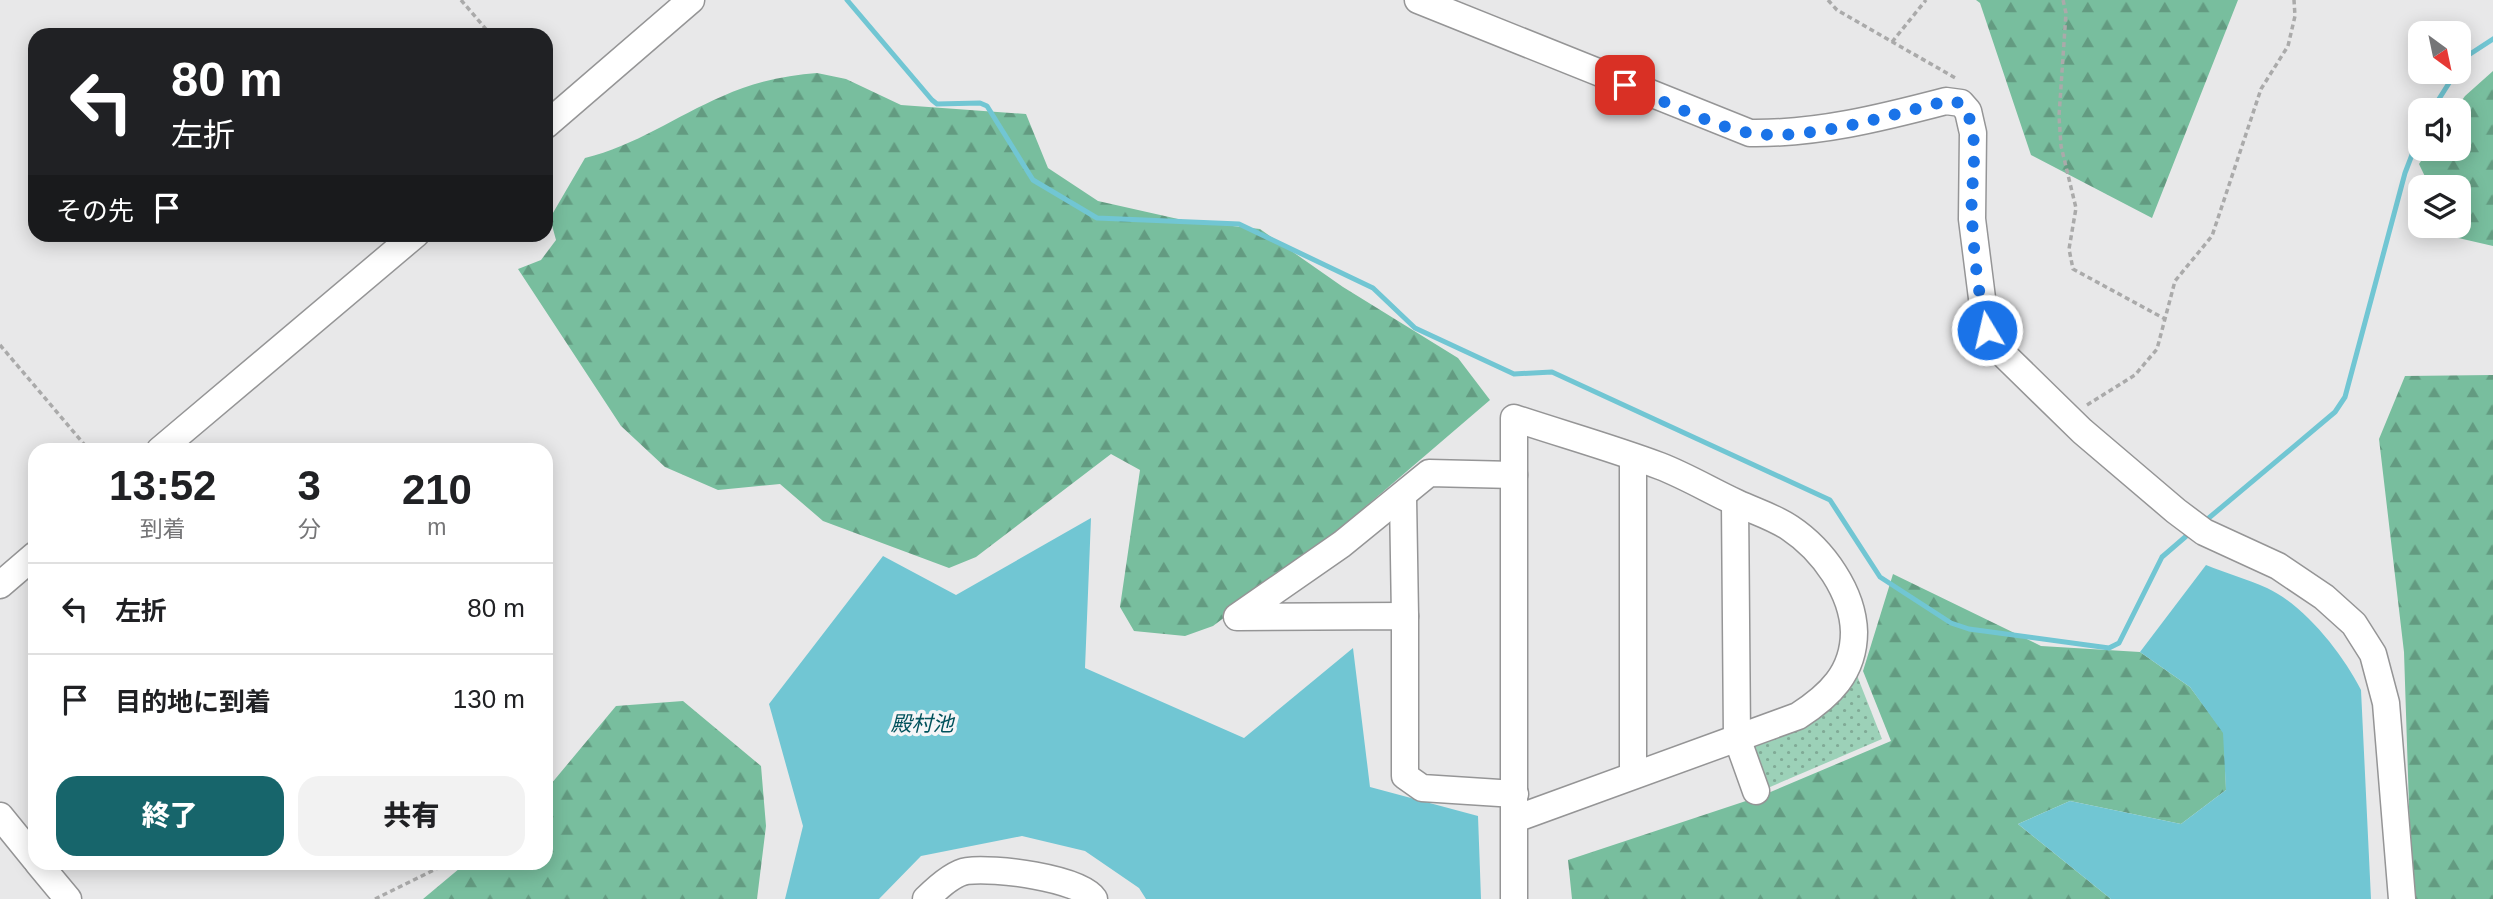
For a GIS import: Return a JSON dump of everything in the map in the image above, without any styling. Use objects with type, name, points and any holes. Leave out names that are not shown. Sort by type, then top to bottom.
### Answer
[{"type":"street","points":[[553,119],[691,0]]},
{"type":"street","points":[[1418,0],[1454,8],[1750,133],[1781,133],[1842,126],[1946,101],[1961,103],[1968,111],[1973,133],[1972,219],[1987,330],[2006,359],[2067,417],[2204,533],[2278,566],[2324,597],[2354,624],[2367,642],[2379,668],[2386,703],[2402,899]]},
{"type":"street","points":[[168,443],[407,242]]},
{"type":"street","points":[[1403,497],[1405,776],[1423,788],[1515,806],[1633,775],[1798,716],[1823,700],[1840,682],[1854,639],[1850,602],[1813,548],[1787,526],[1661,466],[1514,418],[1515,806],[1514,899]]},
{"type":"street","points":[[1633,458],[1633,775]]},
{"type":"street","points":[[1405,616],[1237,617],[1342,544],[1403,497],[1429,473],[1514,475]]},
{"type":"street","points":[[1735,503],[1737,738],[1756,790]]},
{"type":"street","points":[[0,585],[28,561]]},
{"type":"street","points":[[0,816],[28,850]]},
{"type":"street","points":[[44,870],[68,899]]},
{"type":"street","points":[[926,899],[968,871],[1023,887],[1079,886],[1094,899]]},
{"type":"path","points":[[461,0],[485,28]]},
{"type":"path","points":[[1828,0],[1837,10],[1959,80],[1967,92],[1961,103]]},
{"type":"path","points":[[1892,42],[1926,0]]},
{"type":"path","points":[[2063,0],[2066,13],[2059,116],[2061,146],[2076,208],[2069,249],[2073,269],[2165,319]]},
{"type":"path","points":[[2067,417],[2135,375],[2148,363],[2157,349],[2175,282],[2212,236],[2261,89],[2288,46],[2295,16],[2294,0]]},
{"type":"path","points":[[0,345],[83,443]]},
{"type":"path","points":[[375,899],[434,870]]},
{"type":"green space","points":[[1976,0],[2238,0],[2152,218],[2031,155],[1980,3]]},
{"type":"green space","points":[[2493,71],[2493,246],[2458,238],[2471,238],[2471,175],[2424,175],[2419,164],[2421,161],[2471,161],[2471,98],[2464,98]]},
{"type":"green space","points":[[817,73],[846,79],[901,105],[1026,114],[1048,168],[1098,201],[1187,221],[1260,229],[1343,287],[1458,358],[1490,400],[1322,544],[1213,626],[1185,636],[1134,631],[1120,607],[1140,470],[1111,454],[976,557],[949,568],[823,521],[780,484],[718,490],[665,467],[621,426],[518,269],[541,260],[556,240],[553,213],[585,158],[621,146],[734,91],[781,78]]},
{"type":"green space","points":[[2493,375],[2493,899],[2412,899],[2404,652],[2379,439],[2405,376]]},
{"type":"green space","points":[[1893,574],[2041,646],[2140,652],[2190,687],[2224,733],[2226,790],[2181,824],[2070,801],[2018,824],[2111,899],[1572,899],[1568,860],[1761,796],[1891,741],[1863,671]]},
{"type":"green space","points":[[1856,673],[1882,739],[1763,790],[1751,743]]},
{"type":"green space","points":[[683,701],[761,766],[766,826],[757,899],[423,899],[458,870],[553,870],[553,782],[616,706]]},
{"type":"water","name":"殿村池","points":[[1091,518],[1085,668],[1244,738],[1353,648],[1370,787],[1478,816],[1481,899],[1146,899],[1139,888],[1085,851],[1022,836],[921,856],[879,899],[785,899],[803,826],[769,704],[883,556],[956,595]]},
{"type":"water","points":[[2206,565],[2267,588],[2295,606],[2333,646],[2361,690],[2371,899],[2111,899],[2018,824],[2070,801],[2181,824],[2226,790],[2223,733],[2190,687],[2140,652]]},
{"type":"waterway","points":[[847,0],[932,100],[937,104],[980,103],[987,106],[1033,180],[1097,218],[1239,224],[1373,288],[1415,328],[1514,374],[1552,372],[1830,500],[1880,577],[1951,623],[1969,629],[2109,648],[2119,643],[2162,557],[2191,532]]},
{"type":"waterway","points":[[2471,53],[2493,39]]},
{"type":"waterway","points":[[2440,98],[2448,84]]},
{"type":"waterway","points":[[2204,522],[2335,412],[2345,397],[2410,161]]},
{"type":"route","points":[[1625,85],[1750,133],[1781,133],[1842,126],[1946,101],[1961,103],[1968,111],[1973,133],[1972,219],[1987,330]]}]
